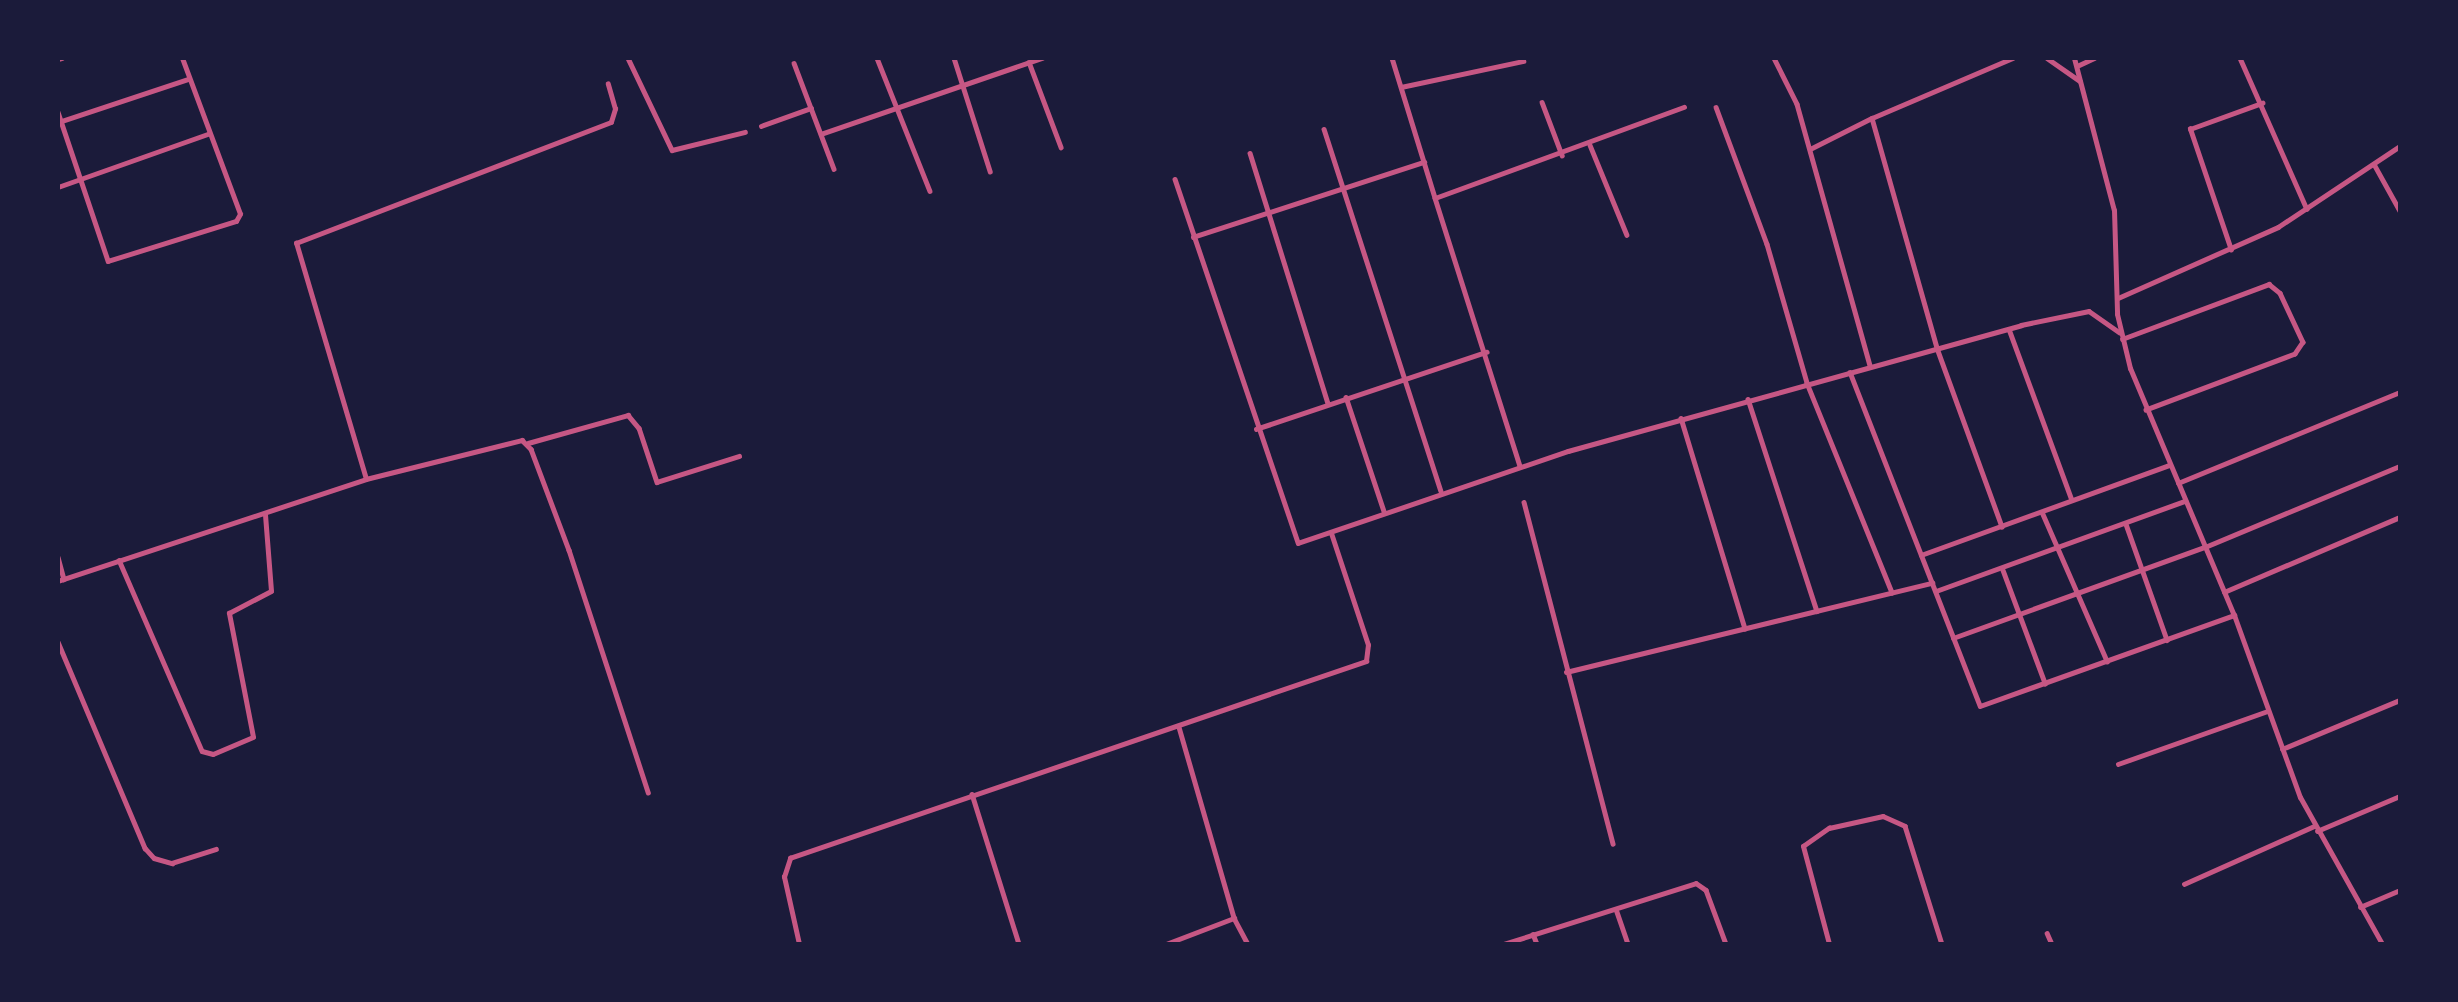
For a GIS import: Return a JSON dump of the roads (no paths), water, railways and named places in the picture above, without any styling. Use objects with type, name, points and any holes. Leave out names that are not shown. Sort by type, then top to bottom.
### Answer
[{"type":"street","points":[[58,113],[59,122],[112,263],[236,221],[240,214],[208,134],[182,58]]},
{"type":"street","points":[[628,58],[671,149],[745,132]]},
{"type":"street","points":[[877,58],[930,191]]},
{"type":"street","points":[[954,58],[990,171]]},
{"type":"street","points":[[821,134],[895,105],[964,84],[1025,61],[1042,58]]},
{"type":"street","points":[[1392,58],[1520,466]]},
{"type":"street","points":[[1774,58],[1793,92],[1870,366]]},
{"type":"street","points":[[1810,149],[2002,59],[2012,58]]},
{"type":"street","points":[[2047,58],[2081,81]]},
{"type":"street","points":[[2074,58],[2114,210],[2121,340],[2146,410],[2234,615],[2282,749],[2315,829],[2382,944]]},
{"type":"street","points":[[2077,66],[2094,58]]},
{"type":"street","points":[[2240,58],[2307,209]]},
{"type":"street","points":[[1025,61],[1061,147]]},
{"type":"street","points":[[1401,87],[1523,61]]},
{"type":"street","points":[[794,63],[834,169]]},
{"type":"street","points":[[59,122],[188,79]]},
{"type":"street","points":[[366,479],[296,243],[605,125],[615,109],[608,84]]},
{"type":"street","points":[[1542,102],[1562,155]]},
{"type":"street","points":[[2231,250],[2190,129],[2262,103]]},
{"type":"street","points":[[1436,198],[1590,145],[1684,107]]},
{"type":"street","points":[[1716,107],[1768,244],[1807,383],[1892,592]]},
{"type":"street","points":[[761,126],[811,108]]},
{"type":"street","points":[[1872,118],[1937,348],[2002,527]]},
{"type":"street","points":[[1324,129],[1344,186],[1402,379],[1441,491]]},
{"type":"street","points":[[58,187],[208,134]]},
{"type":"street","points":[[1590,145],[1626,235]]},
{"type":"street","points":[[2118,298],[2231,250],[2307,209],[2400,146]]},
{"type":"street","points":[[1250,153],[1328,403]]},
{"type":"street","points":[[1193,237],[1268,210],[1424,162]]},
{"type":"street","points":[[2374,164],[2400,211]]},
{"type":"street","points":[[1175,179],[1294,538],[1303,543],[1384,511],[1520,466],[1748,399],[2009,329],[2084,311],[2107,318],[2119,332]]},
{"type":"street","points":[[2121,340],[2269,284],[2303,342],[2295,354],[2146,410]]},
{"type":"street","points":[[2009,329],[2072,500]]},
{"type":"street","points":[[1256,429],[1486,352]]},
{"type":"street","points":[[1850,372],[1980,706],[2234,615]]},
{"type":"street","points":[[2177,483],[2400,392]]},
{"type":"street","points":[[1346,397],[1384,511]]},
{"type":"street","points":[[1748,399],[1817,611]]},
{"type":"street","points":[[58,581],[265,515],[366,479],[499,442],[528,443],[628,415],[639,428],[657,482],[739,456]]},
{"type":"street","points":[[1681,418],[1745,628]]},
{"type":"street","points":[[528,443],[648,792]]},
{"type":"street","points":[[1921,555],[2169,465]]},
{"type":"street","points":[[1953,638],[2205,547],[2400,466]]},
{"type":"street","points":[[1936,591],[2003,570],[2185,500]]},
{"type":"street","points":[[1524,502],[1566,672],[1613,844]]},
{"type":"street","points":[[2042,512],[2080,591],[2107,661]]},
{"type":"street","points":[[119,560],[202,751],[213,754],[253,737],[229,613],[271,591],[265,515]]},
{"type":"street","points":[[2224,592],[2400,517]]},
{"type":"street","points":[[2126,524],[2167,640]]},
{"type":"street","points":[[799,944],[784,877],[790,858],[1366,661],[1368,646],[1331,533]]},
{"type":"street","points":[[58,557],[64,579]]},
{"type":"street","points":[[2003,570],[2045,683]]},
{"type":"street","points":[[1566,672],[1932,583]]},
{"type":"street","points":[[58,642],[145,848],[154,858],[172,863],[216,849]]},
{"type":"street","points":[[2282,749],[2400,700]]},
{"type":"street","points":[[2118,764],[2268,711]]},
{"type":"street","points":[[1179,727],[1234,918],[1248,944]]},
{"type":"street","points":[[972,794],[1019,944]]},
{"type":"street","points":[[2184,884],[2400,796]]},
{"type":"street","points":[[1829,944],[1803,846],[1829,828],[1883,816],[1905,826],[1942,944]]},
{"type":"street","points":[[1504,944],[1616,909],[1683,884],[1700,885],[1726,944]]},
{"type":"street","points":[[2360,907],[2400,890]]},
{"type":"street","points":[[1616,909],[1628,944]]},
{"type":"street","points":[[1166,944],[1234,918]]},
{"type":"street","points":[[2047,933],[2052,944]]},
{"type":"street","points":[[1533,934],[1537,944]]}]
